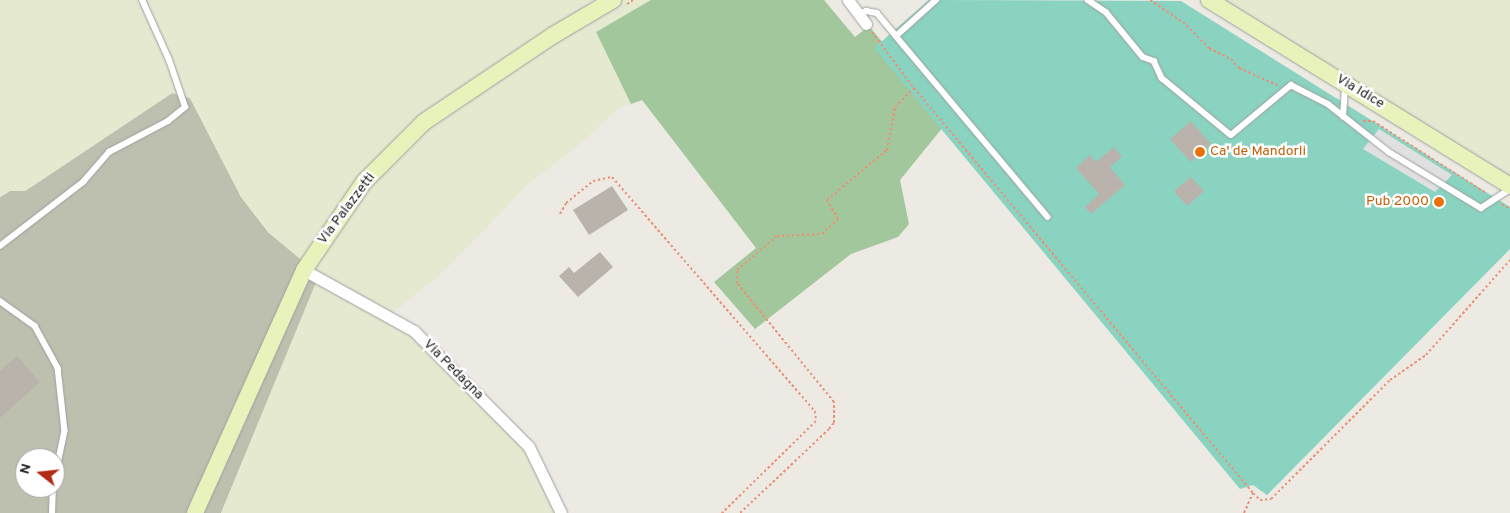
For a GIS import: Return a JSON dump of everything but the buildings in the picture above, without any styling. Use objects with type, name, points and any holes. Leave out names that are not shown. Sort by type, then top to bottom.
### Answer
[{"type":"main road","name":"Via Idice","points":[[1209,0],[1510,187]]},
{"type":"main road","name":"Via Palazzetti","points":[[195,513],[304,270],[364,182],[424,122],[552,36],[619,2]]},
{"type":"street","points":[[848,0],[863,19]]},
{"type":"street","name":"Via Pedagna","points":[[304,270],[414,331],[528,447],[561,513]]},
{"type":"lane","points":[[0,246],[83,182],[109,152],[168,121],[185,107],[169,60],[142,0]]},
{"type":"lane","points":[[896,36],[936,0]]},
{"type":"lane","points":[[1088,0],[1106,12],[1143,57],[1154,61],[1162,78],[1231,135],[1291,85],[1344,114],[1389,152],[1481,208],[1510,187]]},
{"type":"lane","points":[[863,19],[866,11],[878,13],[1048,217]]},
{"type":"lane","points":[[1344,114],[1345,84]]},
{"type":"lane","points":[[0,301],[35,326],[58,368],[65,431],[62,448]]},
{"type":"lane","points":[[52,513],[53,498]]},
{"type":"path","points":[[619,2],[634,0]]},
{"type":"path","points":[[1150,0],[1183,22],[1209,48],[1231,59],[1239,68],[1286,89]]},
{"type":"path","points":[[863,19],[914,88],[1260,500],[1272,500],[1390,380],[1426,355],[1510,260]]},
{"type":"path","points":[[740,513],[829,429],[834,423],[834,402],[737,283],[737,270],[777,236],[822,234],[838,219],[827,200],[887,150],[895,108],[914,88]]},
{"type":"path","points":[[1344,114],[1356,121],[1373,121],[1510,209]]},
{"type":"path","points":[[560,214],[566,203],[593,181],[612,177],[815,411],[816,421],[722,513]]},
{"type":"path","points":[[1244,513],[1253,493]]},
{"type":"shaded area","points":[[0,0],[651,0],[596,32],[631,104],[620,107],[579,145],[528,184],[444,271],[389,316],[418,338],[519,438],[560,513],[221,513],[319,275],[268,232],[241,197],[190,98],[172,93],[25,191],[10,191],[0,197]]},
{"type":"shaded area","points":[[1219,0],[1510,0],[1510,178]]},
{"type":"shaded area","points":[[172,93],[190,98],[241,197],[268,232],[320,275],[221,513],[0,513],[0,197],[10,191],[25,191]]},
{"type":"shaded area","points":[[1379,129],[1452,175],[1435,192],[1363,149]]},
{"type":"green space","points":[[651,0],[824,0],[855,37],[869,26],[948,121],[900,180],[909,224],[898,237],[851,254],[755,329],[714,282],[756,248],[642,100],[631,104],[596,32]]},
{"type":"green space","points":[[929,0],[1181,1],[1510,207],[1510,249],[1267,495],[1253,485],[1240,489],[874,48]]},
{"type":"place","name":"Ca' de Mandorli","points":[[1200,152]]},
{"type":"place","name":"Pub 2000","points":[[1439,202]]}]
